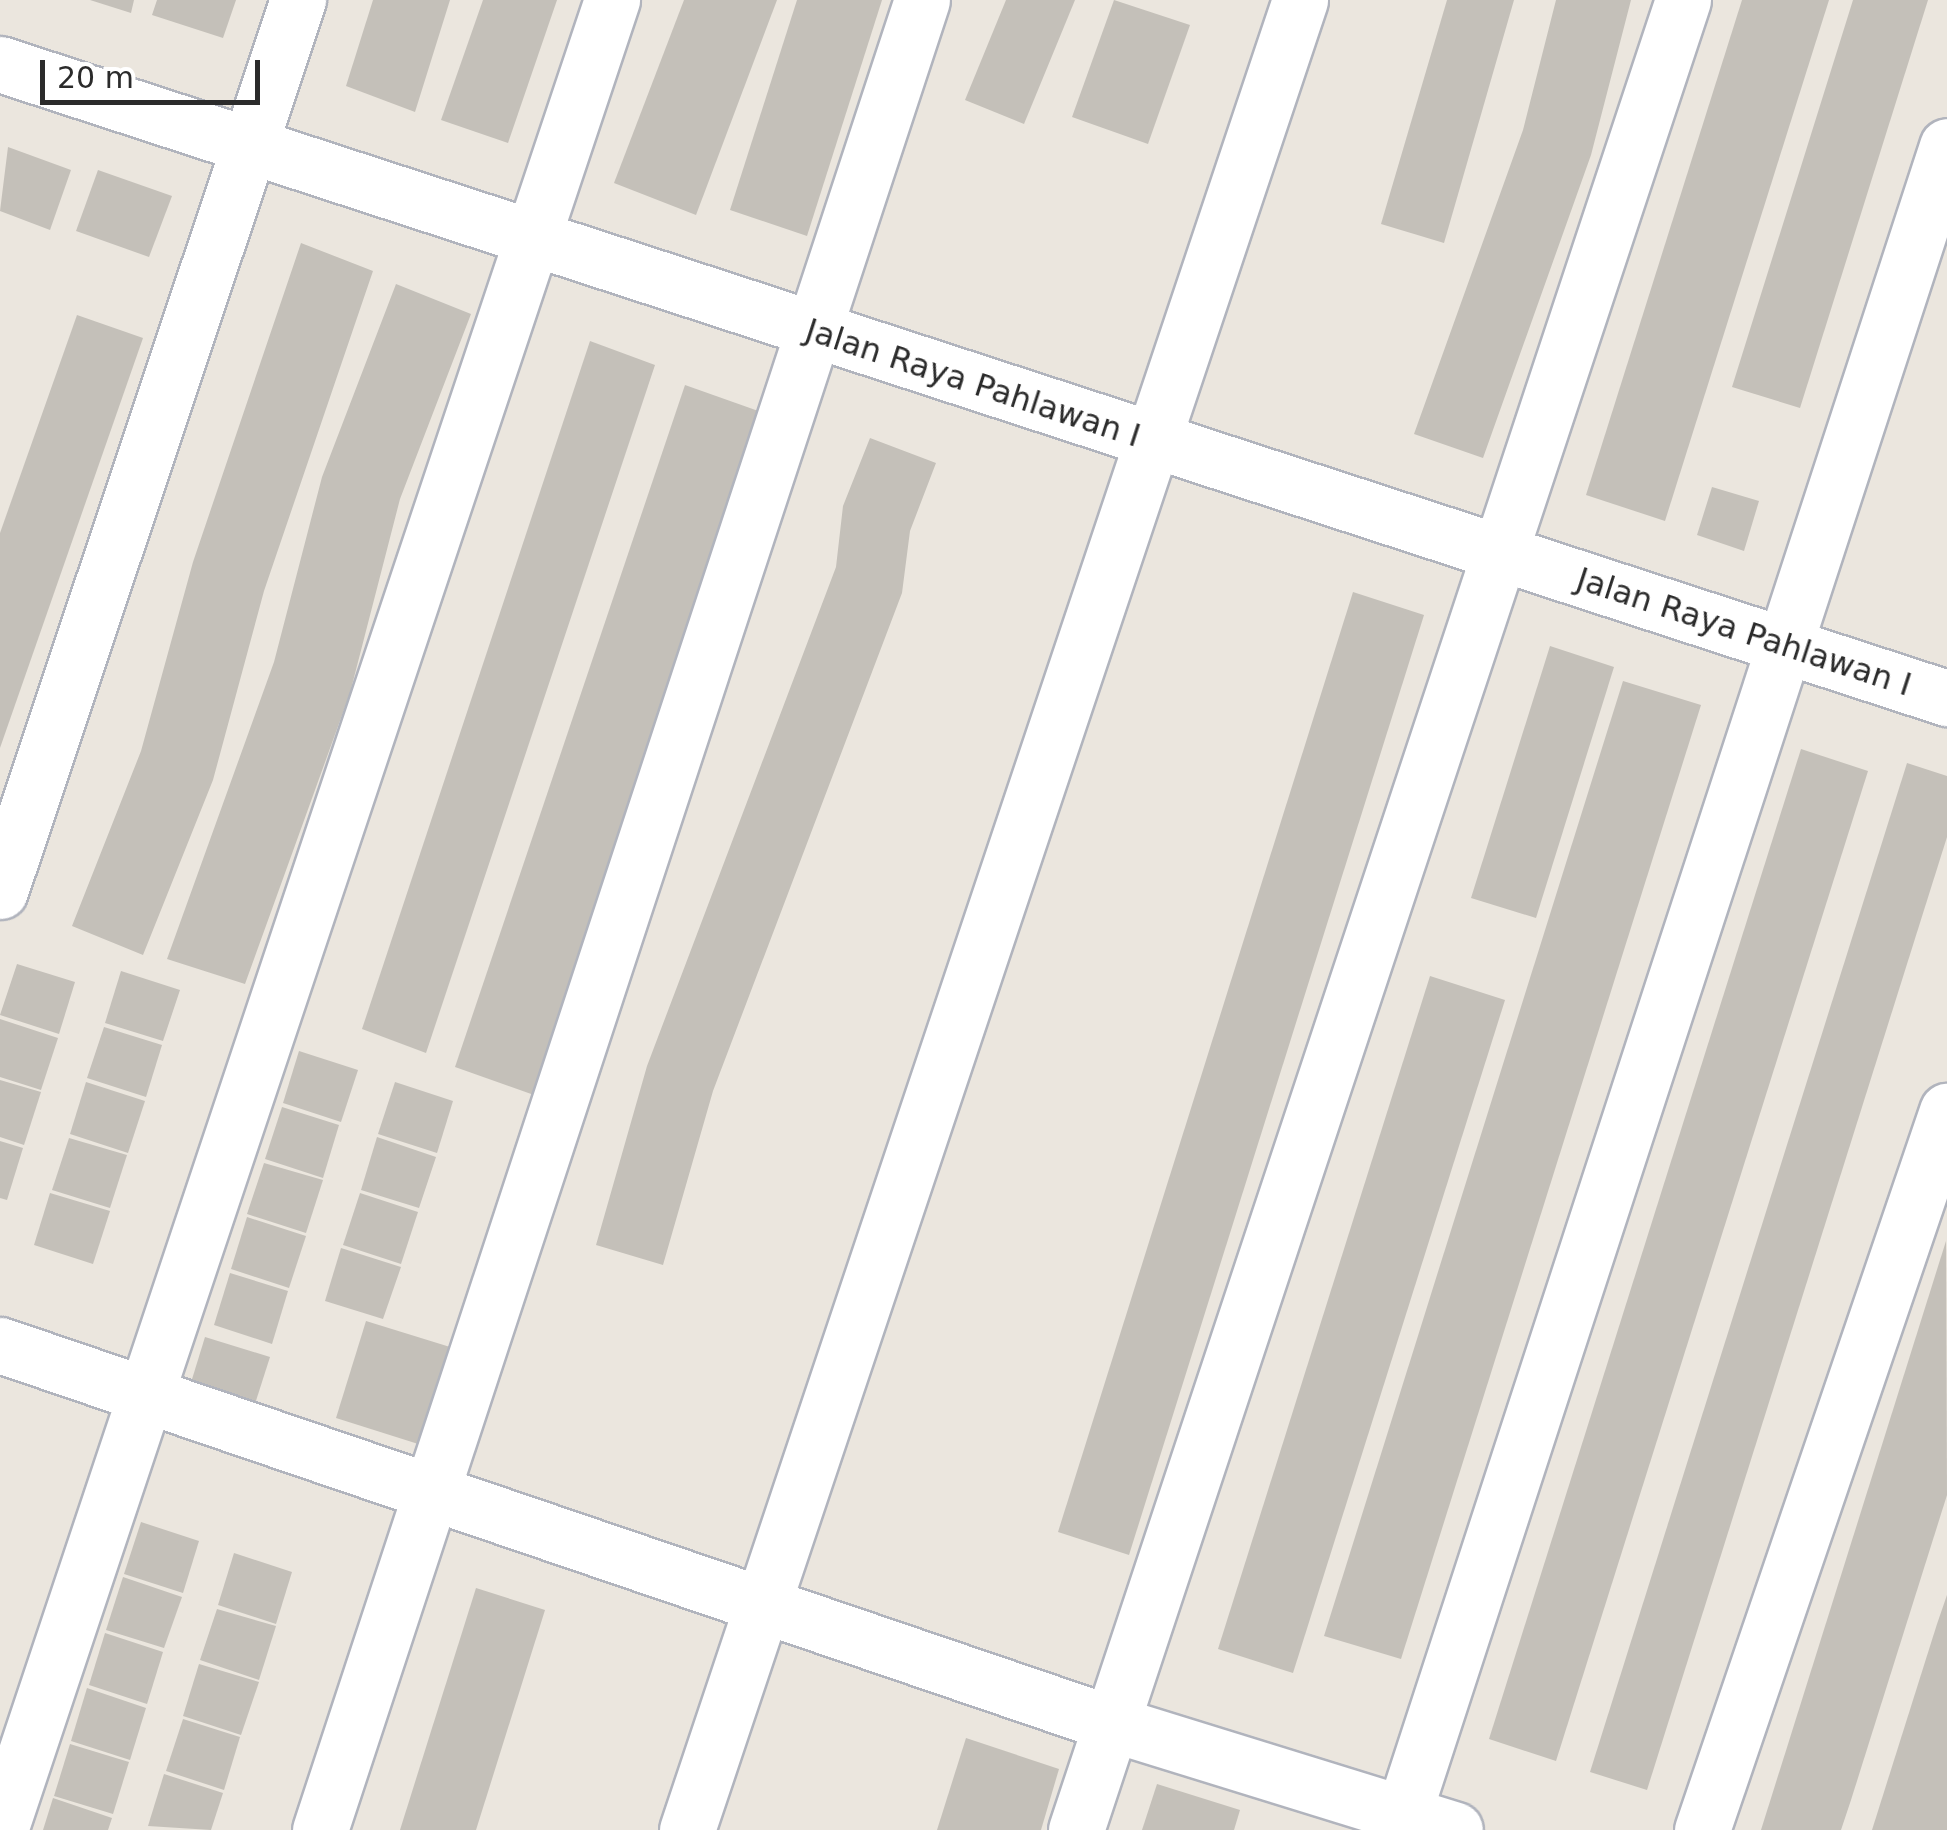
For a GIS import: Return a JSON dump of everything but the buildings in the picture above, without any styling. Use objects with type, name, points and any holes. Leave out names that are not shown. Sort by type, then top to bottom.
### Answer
[{"type":"street","points":[[0,891],[298,0]]},
{"type":"street","points":[[0,1830],[535,240],[612,0]]},
{"type":"street","points":[[320,1830],[922,0]]},
{"type":"street","points":[[686,1830],[758,1603],[1154,442],[1300,0]]},
{"type":"street","points":[[1076,1830],[1683,0]]},
{"type":"street","name":"Jalan Raya Pahlawan I","points":[[0,64],[1947,698]]},
{"type":"street","points":[[1401,1821],[1947,146]]},
{"type":"street","points":[[1702,1830],[1947,1111]]},
{"type":"street","points":[[0,1345],[1401,1821],[1456,1830]]}]
